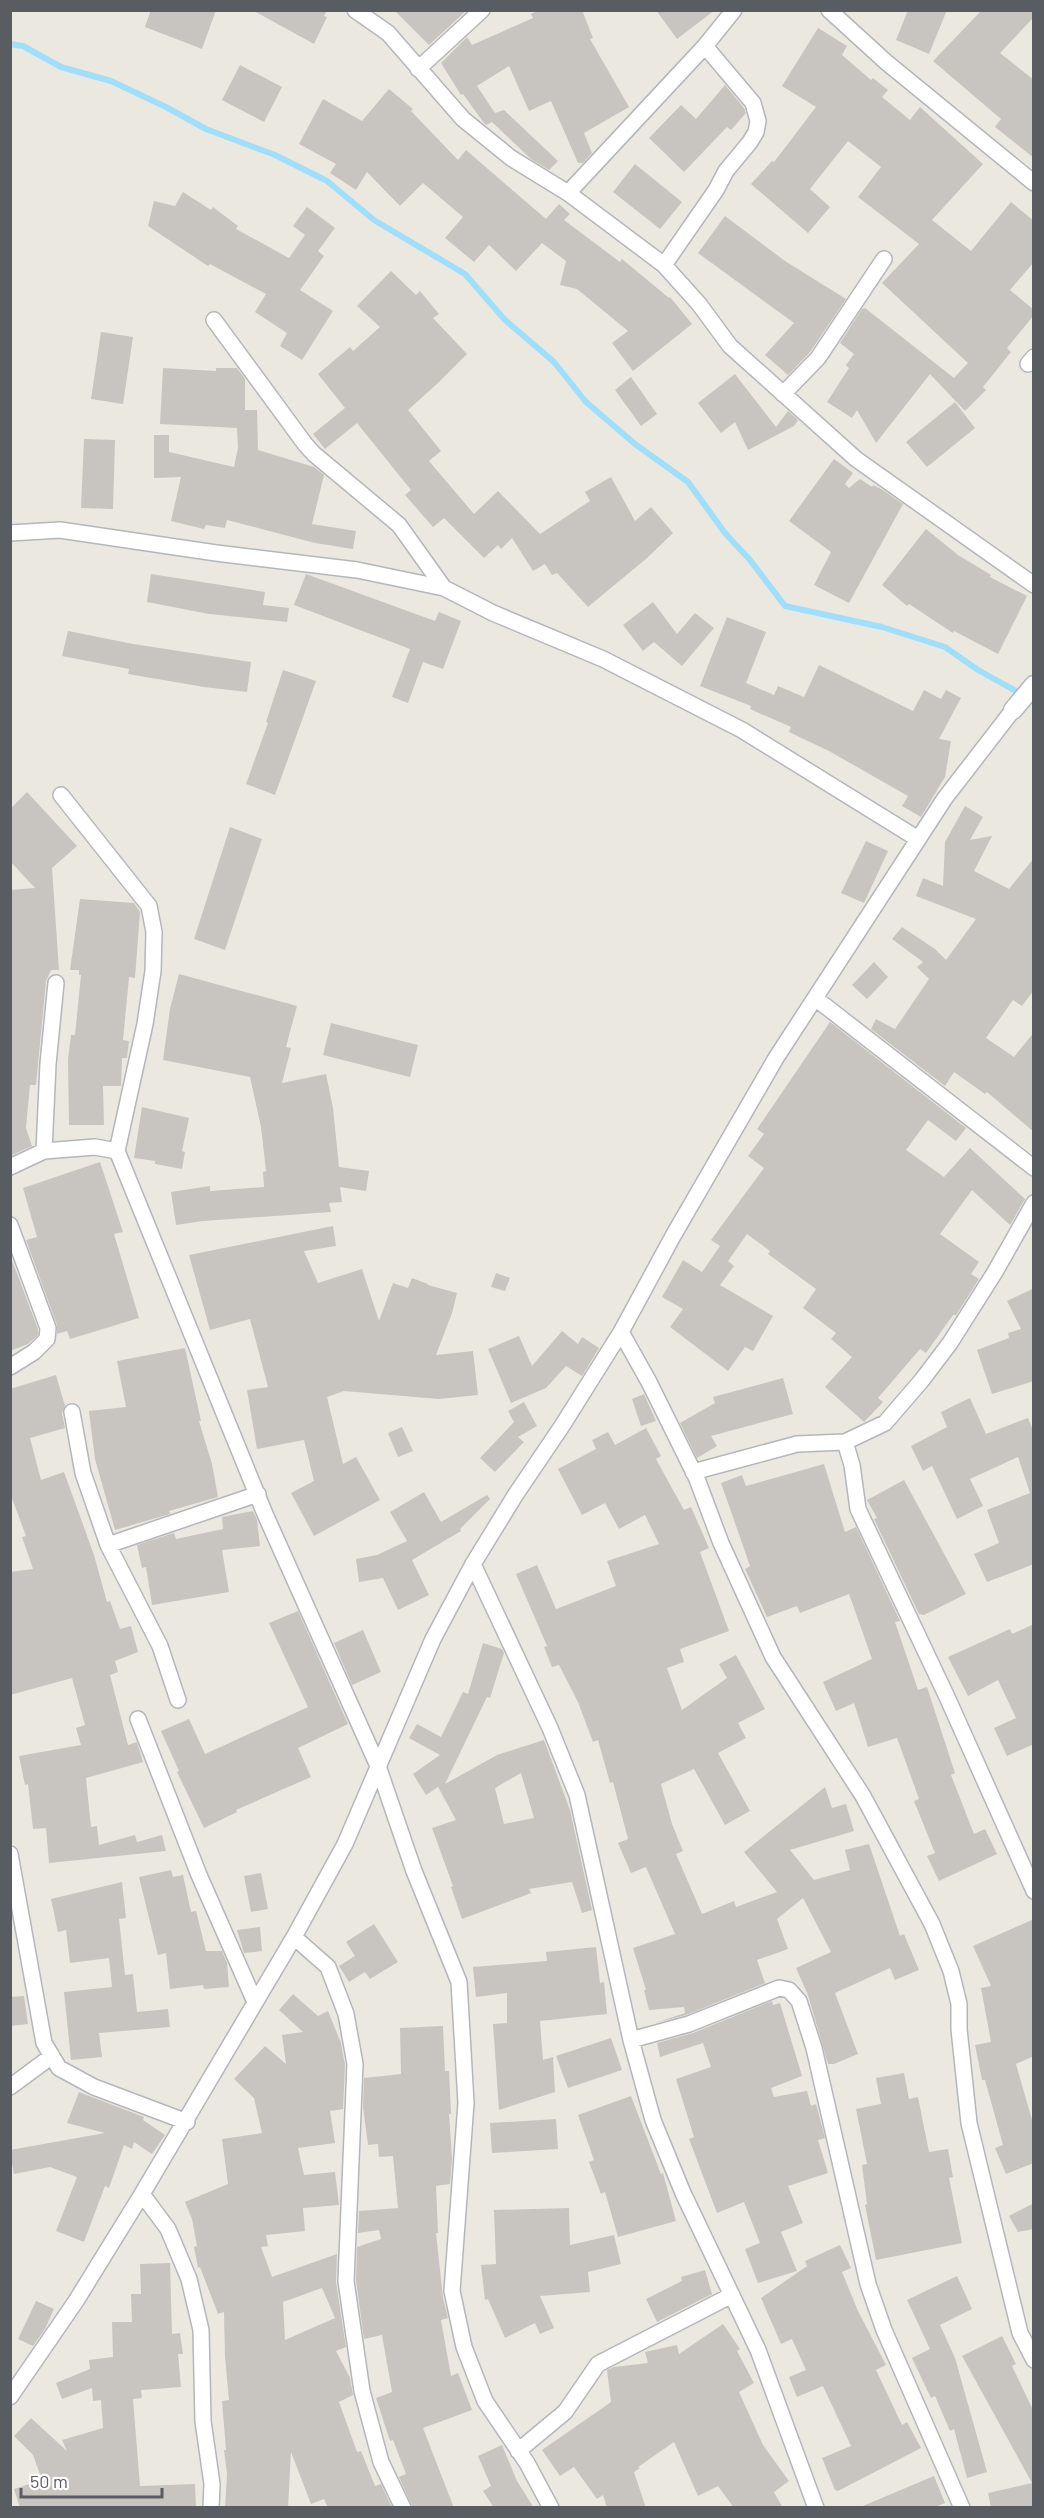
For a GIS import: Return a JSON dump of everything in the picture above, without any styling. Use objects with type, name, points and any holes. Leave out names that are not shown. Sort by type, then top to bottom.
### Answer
[{"type":"street","points":[[355,10],[388,33],[418,69],[471,125],[511,158],[568,193],[664,265],[699,304],[730,346],[856,459],[1034,585]]},
{"type":"street","points":[[418,69],[482,10]]},
{"type":"street","points":[[829,10],[886,62],[1034,183]]},
{"type":"street","points":[[568,193],[705,46],[730,12]]},
{"type":"street","points":[[664,265],[716,190],[726,171],[756,132],[758,121],[753,103],[705,46]]},
{"type":"street","points":[[783,394],[818,358],[884,259]]},
{"type":"street","points":[[214,320],[305,444],[399,525],[444,588]]},
{"type":"street","points":[[10,533],[60,531],[357,570],[444,588],[493,613],[603,659],[732,724],[918,839]]},
{"type":"street","points":[[10,2397],[76,2301],[187,2122],[294,1937],[345,1844],[433,1639],[516,1494],[621,1332],[737,1121],[945,798],[1034,685]]},
{"type":"street","points":[[61,795],[149,906],[154,932],[153,971],[145,1024],[117,1151],[258,1494],[378,1766],[414,1871],[459,1982],[466,2103],[452,2291],[464,2347],[485,2401],[518,2451],[551,2508]]},
{"type":"street","points":[[44,1151],[48,1064],[57,983]]},
{"type":"street","points":[[815,998],[1034,1168]]},
{"type":"street","points":[[10,1167],[44,1151],[95,1147],[117,1151]]},
{"type":"street","points":[[693,1472],[797,1444],[845,1442],[885,1423],[950,1343],[995,1272],[1034,1203]]},
{"type":"street","points":[[10,1225],[48,1328],[47,1339],[34,1352],[10,1367]]},
{"type":"street","points":[[621,1332],[649,1382],[693,1472],[745,1598],[773,1657],[863,1796],[932,1924],[951,1971],[959,2004],[959,2029],[969,2123],[1020,2333],[1034,2360]]},
{"type":"street","points":[[72,1412],[83,1473],[108,1545],[160,1646],[178,1700]]},
{"type":"street","points":[[845,1442],[852,1465],[858,1509],[1034,1891]]},
{"type":"street","points":[[108,1545],[258,1494]]},
{"type":"street","points":[[474,1564],[550,1728],[577,1795],[631,2040],[653,2120],[683,2193],[758,2350],[816,2508]]},
{"type":"street","points":[[138,1719],[199,1875],[255,2002]]},
{"type":"street","points":[[10,1854],[44,2043],[59,2068],[94,2087],[187,2122]]},
{"type":"street","points":[[294,1937],[328,1967],[346,2014],[354,2064],[346,2282],[362,2391],[381,2462],[404,2508]]},
{"type":"street","points":[[631,2040],[689,2024],[780,1988],[789,1989],[799,2001],[827,2100],[868,2284],[884,2330],[962,2508]]},
{"type":"street","points":[[10,2087],[52,2055]]},
{"type":"street","points":[[142,2194],[168,2229],[189,2279],[201,2330],[202,2421],[210,2466],[211,2508]]},
{"type":"street","points":[[518,2451],[565,2412],[598,2364],[732,2295]]},
{"type":"building","points":[[151,10],[216,10],[202,49],[145,27]]},
{"type":"building","points":[[252,10],[327,10],[324,16],[327,17],[314,44]]},
{"type":"building","points":[[394,10],[467,10],[429,45]]},
{"type":"building","points":[[539,10],[582,10],[593,38],[590,39],[629,107],[584,133],[592,153],[583,163],[578,163],[551,101],[529,111],[509,66],[477,86],[495,113],[504,110],[558,161],[549,170],[531,159],[492,122],[486,125],[463,94],[461,95],[441,63],[467,37],[472,45],[533,18],[531,14]]},
{"type":"building","points":[[656,10],[715,10],[677,39]]},
{"type":"building","points":[[908,10],[947,10],[929,54],[896,40]]},
{"type":"building","points":[[982,10],[1034,10],[1034,17],[1000,53],[1034,80],[1034,158],[995,127],[1001,119],[933,61]]},
{"type":"building","points":[[818,28],[847,46],[842,55],[871,80],[873,78],[888,90],[882,97],[910,120],[920,107],[983,164],[932,220],[971,251],[1011,202],[1034,221],[1034,262],[1010,290],[1034,310],[1034,315],[1007,348],[1011,352],[983,387],[986,390],[965,411],[930,374],[876,443],[857,410],[852,418],[827,402],[849,368],[846,365],[854,354],[840,343],[862,309],[865,308],[954,378],[968,363],[882,283],[919,244],[858,197],[881,167],[848,141],[810,189],[830,207],[808,233],[751,184],[772,161],[774,162],[816,107],[782,86]]},
{"type":"building","points":[[240,65],[282,87],[264,122],[222,100]]},
{"type":"building","points":[[725,85],[746,113],[731,130],[727,127],[684,172],[649,138],[681,105],[696,119]]},
{"type":"building","points":[[389,89],[413,109],[411,111],[458,160],[466,150],[546,219],[559,204],[570,214],[564,220],[620,262],[622,259],[670,297],[692,324],[633,371],[612,343],[628,331],[577,289],[560,285],[566,261],[542,243],[516,271],[489,245],[474,262],[445,238],[463,217],[423,183],[400,206],[367,172],[356,190],[330,173],[336,164],[299,144],[323,99],[362,121]]},
{"type":"building","points":[[635,164],[682,202],[660,229],[613,192]]},
{"type":"building","points":[[183,192],[211,210],[213,207],[238,226],[236,229],[289,258],[305,235],[293,226],[307,207],[335,228],[318,251],[324,256],[300,290],[333,311],[302,360],[280,346],[287,333],[255,312],[266,294],[210,264],[208,266],[148,226],[154,201],[175,206]]},
{"type":"building","points":[[725,216],[785,261],[846,299],[810,352],[788,375],[765,355],[794,323],[698,253]]},
{"type":"building","points":[[391,271],[416,295],[420,291],[439,314],[433,318],[467,354],[408,410],[441,451],[429,461],[474,514],[498,491],[540,534],[590,501],[585,492],[611,477],[635,521],[651,507],[673,533],[588,607],[557,573],[552,575],[545,564],[533,571],[512,538],[501,549],[498,545],[484,558],[444,518],[433,527],[405,495],[411,490],[357,423],[325,449],[313,434],[345,408],[318,374],[350,347],[353,351],[380,327],[357,306]]},
{"type":"building","points":[[101,332],[133,337],[123,404],[91,399]]},
{"type":"building","points":[[163,368],[216,371],[216,368],[237,368],[245,379],[245,410],[257,410],[258,450],[314,467],[324,475],[312,524],[356,531],[353,549],[315,543],[227,520],[225,528],[206,525],[204,529],[171,521],[181,477],[154,478],[154,435],[169,435],[169,452],[234,467],[238,448],[237,428],[160,424]]},
{"type":"building","points":[[735,374],[776,427],[788,411],[798,420],[794,426],[748,450],[735,422],[721,433],[698,403]]},
{"type":"building","points":[[631,377],[657,414],[641,426],[615,390]]},
{"type":"building","points":[[955,402],[975,428],[927,467],[906,442]]},
{"type":"building","points":[[84,439],[115,440],[113,509],[81,508]]},
{"type":"building","points":[[834,459],[853,473],[845,484],[849,488],[860,479],[872,487],[873,485],[883,490],[903,504],[849,603],[814,585],[831,552],[789,521]]},
{"type":"building","points":[[926,529],[958,555],[991,575],[990,577],[1027,596],[998,654],[954,631],[953,633],[909,604],[907,606],[882,585]]},
{"type":"building","points":[[151,574],[265,592],[263,605],[289,608],[287,622],[209,614],[147,602]]},
{"type":"building","points":[[306,574],[435,621],[439,612],[461,621],[443,669],[423,662],[408,703],[392,697],[410,649],[294,605]]},
{"type":"building","points":[[653,602],[677,634],[695,613],[714,628],[682,666],[654,642],[643,651],[623,625]]},
{"type":"building","points":[[727,617],[766,632],[746,683],[774,695],[778,686],[804,697],[819,665],[913,711],[924,690],[941,699],[946,690],[961,698],[939,739],[951,741],[945,777],[921,817],[902,806],[908,796],[829,751],[789,732],[791,727],[750,709],[751,706],[700,686]]},
{"type":"building","points":[[68,631],[133,644],[251,662],[247,692],[128,674],[129,669],[62,656]]},
{"type":"building","points":[[283,670],[316,681],[275,795],[246,784],[268,723],[266,722]]},
{"type":"building","points":[[27,792],[77,846],[52,868],[59,970],[51,970],[46,981],[36,1085],[30,1085],[26,1128],[32,1146],[10,1156],[10,890],[35,888],[10,861],[10,809]]},
{"type":"building","points":[[965,806],[983,817],[970,840],[992,836],[974,871],[1009,889],[1034,858],[1034,990],[1022,1006],[1013,1000],[986,1038],[1014,1057],[1034,1032],[1034,1132],[987,1092],[985,1094],[954,1072],[945,1086],[871,1029],[876,1019],[895,1029],[929,979],[917,967],[923,962],[892,939],[902,927],[935,949],[946,960],[976,919],[916,896],[923,878],[943,886],[945,842]]},
{"type":"building","points":[[230,827],[262,839],[225,950],[194,939]]},
{"type":"building","points":[[866,841],[888,851],[864,903],[841,893]]},
{"type":"building","points":[[80,899],[134,903],[140,912],[135,978],[129,977],[123,1040],[129,1041],[127,1058],[122,1058],[121,1086],[103,1086],[104,1125],[69,1125],[68,1059],[71,1035],[75,1035],[81,975],[79,975],[79,970],[70,970]]},
{"type":"building","points":[[874,962],[888,977],[867,999],[852,985]]},
{"type":"building","points":[[179,974],[297,1006],[286,1047],[291,1048],[282,1083],[326,1074],[333,1108],[339,1167],[369,1171],[366,1191],[340,1187],[342,1202],[329,1203],[331,1212],[176,1225],[171,1192],[210,1186],[210,1191],[264,1187],[263,1172],[266,1171],[261,1127],[250,1077],[163,1060],[170,1009]]},
{"type":"building","points":[[830,1022],[966,1128],[956,1141],[928,1120],[906,1150],[944,1177],[970,1148],[1025,1199],[1010,1225],[972,1190],[940,1234],[979,1262],[971,1274],[979,1279],[956,1315],[953,1315],[926,1353],[920,1349],[878,1398],[883,1402],[864,1422],[825,1387],[852,1357],[831,1339],[836,1333],[803,1308],[816,1289],[768,1254],[770,1251],[747,1234],[728,1261],[734,1266],[720,1285],[773,1316],[753,1351],[745,1347],[728,1371],[670,1327],[683,1309],[662,1297],[683,1260],[702,1272],[720,1246],[711,1240],[764,1168],[748,1156],[764,1134],[757,1129]]},
{"type":"building","points":[[331,1023],[418,1045],[410,1077],[323,1055]]},
{"type":"building","points":[[142,1107],[189,1118],[182,1151],[185,1152],[182,1169],[134,1158]]},
{"type":"building","points":[[100,1162],[123,1232],[114,1234],[139,1318],[70,1339],[67,1331],[57,1334],[57,1325],[26,1240],[37,1237],[23,1188]]},
{"type":"building","points":[[333,1226],[336,1246],[304,1251],[318,1283],[362,1269],[379,1321],[393,1283],[408,1288],[412,1278],[457,1293],[436,1355],[473,1351],[478,1395],[439,1399],[344,1391],[327,1397],[343,1464],[356,1457],[380,1500],[314,1536],[291,1493],[314,1481],[304,1440],[257,1449],[247,1390],[268,1387],[250,1319],[210,1330],[189,1255]]},
{"type":"building","points":[[10,1255],[38,1329],[38,1335],[28,1344],[10,1351]]},
{"type":"building","points":[[496,1273],[510,1278],[505,1291],[491,1287]]},
{"type":"building","points":[[1034,1288],[1034,1381],[992,1394],[977,1350],[1009,1338],[1008,1333],[1021,1329],[1007,1301]]},
{"type":"building","points":[[562,1331],[578,1344],[582,1337],[599,1348],[582,1376],[566,1366],[546,1388],[511,1403],[488,1349],[519,1336],[532,1366]]},
{"type":"building","points":[[185,1348],[201,1421],[199,1421],[212,1464],[218,1497],[115,1530],[95,1459],[89,1411],[126,1407],[117,1361]]},
{"type":"building","points":[[56,1375],[65,1406],[62,1413],[65,1428],[30,1438],[41,1480],[64,1472],[94,1555],[107,1602],[110,1601],[120,1629],[131,1626],[138,1652],[115,1661],[118,1672],[110,1675],[128,1745],[137,1742],[143,1762],[86,1778],[91,1827],[97,1826],[99,1845],[135,1835],[137,1842],[162,1835],[166,1851],[49,1863],[46,1828],[33,1829],[28,1784],[25,1785],[19,1756],[81,1745],[76,1728],[85,1725],[72,1678],[10,1695],[10,1572],[33,1569],[22,1537],[26,1536],[10,1493],[10,1389]]},
{"type":"building","points":[[783,1378],[793,1414],[711,1436],[717,1446],[697,1458],[680,1423],[715,1403],[713,1397]]},
{"type":"building","points":[[644,1394],[656,1421],[641,1426],[632,1399]]},
{"type":"building","points":[[970,1398],[986,1434],[1028,1418],[1034,1433],[1034,1564],[987,1582],[974,1554],[999,1543],[987,1510],[1030,1493],[1018,1457],[970,1479],[983,1506],[957,1519],[932,1466],[923,1471],[911,1446],[947,1427],[941,1412]]},
{"type":"building","points":[[524,1402],[537,1426],[518,1437],[524,1442],[495,1472],[480,1458],[514,1422],[508,1411]]},
{"type":"building","points":[[402,1427],[413,1451],[398,1457],[388,1433]]},
{"type":"building","points":[[646,1428],[661,1456],[656,1459],[684,1510],[691,1507],[709,1548],[700,1552],[729,1631],[680,1649],[684,1662],[667,1668],[682,1710],[727,1678],[719,1664],[736,1655],[765,1709],[738,1723],[746,1738],[718,1753],[750,1811],[725,1825],[694,1769],[661,1784],[672,1824],[683,1851],[676,1854],[702,1914],[734,1901],[736,1907],[777,1892],[744,1852],[825,1787],[832,1808],[846,1804],[854,1831],[790,1850],[814,1880],[850,1870],[845,1850],[869,1844],[900,1936],[904,1934],[919,1970],[895,1980],[890,1968],[835,1993],[858,2054],[834,2064],[828,2064],[808,1995],[796,1968],[831,1952],[803,1898],[777,1919],[788,1949],[757,1960],[765,1983],[686,2015],[655,2023],[685,2013],[684,2007],[649,2010],[644,1990],[646,1990],[633,1948],[675,1934],[646,1867],[631,1873],[618,1843],[628,1839],[613,1782],[610,1783],[598,1740],[593,1742],[578,1702],[559,1665],[552,1667],[544,1647],[547,1646],[516,1574],[537,1565],[556,1609],[616,1586],[607,1561],[659,1544],[645,1515],[619,1529],[605,1503],[582,1515],[558,1469],[596,1449],[592,1440],[608,1432],[615,1445]]},
{"type":"building","points":[[824,1464],[845,1532],[856,1527],[900,1621],[895,1622],[918,1690],[927,1687],[955,1773],[951,1775],[974,1834],[985,1829],[997,1854],[939,1881],[927,1856],[935,1853],[914,1801],[919,1799],[897,1738],[868,1747],[854,1703],[836,1711],[823,1682],[872,1659],[849,1594],[800,1613],[797,1606],[767,1617],[745,1569],[750,1566],[721,1483],[742,1475],[746,1486]]},
{"type":"building","points":[[904,1480],[966,1594],[924,1615],[919,1614],[867,1500]]},
{"type":"building","points":[[424,1492],[441,1522],[487,1495],[490,1499],[460,1529],[461,1531],[412,1560],[429,1595],[398,1610],[383,1578],[359,1582],[356,1559],[377,1555],[407,1541],[390,1512]]},
{"type":"building","points":[[253,1511],[257,1520],[260,1546],[222,1550],[229,1592],[152,1605],[146,1567],[142,1568],[137,1545],[174,1533],[176,1539],[223,1529],[222,1517]]},
{"type":"building","points":[[298,1611],[348,1724],[298,1748],[311,1777],[236,1810],[237,1812],[204,1828],[177,1772],[179,1771],[161,1731],[189,1719],[205,1754],[308,1707],[269,1623]]},
{"type":"building","points":[[1034,1624],[1034,1744],[1007,1756],[994,1728],[1016,1718],[998,1680],[968,1696],[948,1657],[1010,1629],[1012,1634]]},
{"type":"building","points":[[363,1630],[381,1672],[352,1685],[334,1643]]},
{"type":"building","points":[[483,1643],[502,1649],[504,1653],[490,1698],[487,1697],[445,1784],[497,1755],[544,1740],[570,1810],[592,1910],[582,1913],[572,1882],[529,1889],[531,1893],[462,1919],[432,1828],[456,1820],[438,1787],[426,1795],[413,1774],[440,1755],[409,1738],[417,1724],[441,1737],[463,1692],[468,1694]],"holes":[[[521,1773],[534,1818],[504,1824],[495,1788]]]},
{"type":"building","points":[[171,1870],[173,1877],[183,1875],[191,1912],[196,1911],[206,1951],[222,1951],[227,1963],[229,1987],[204,1989],[203,1985],[170,1989],[166,1953],[158,1955],[139,1877]]},
{"type":"building","points":[[261,1873],[268,1909],[251,1912],[244,1876]]},
{"type":"building","points":[[122,1882],[126,1918],[119,1919],[125,1975],[133,1974],[137,2012],[168,2009],[170,2027],[99,2033],[102,2057],[71,2060],[64,1992],[112,1987],[109,1958],[70,1963],[66,1930],[58,1932],[51,1899]]},
{"type":"building","points":[[1034,1919],[1034,2056],[1016,2064],[1034,2127],[1034,2163],[1006,2174],[995,2148],[1003,2145],[985,2080],[982,2080],[975,2045],[991,2042],[981,1988],[991,1986],[973,1946]]},
{"type":"building","points":[[374,1924],[398,1962],[370,1979],[365,1972],[349,1982],[339,1966],[355,1956],[346,1942]]},
{"type":"building","points":[[260,1927],[262,1951],[244,1953],[237,1930]]},
{"type":"building","points":[[596,1947],[600,1983],[604,1982],[607,2014],[540,2021],[543,2060],[553,2057],[555,2092],[499,2110],[493,2024],[507,2023],[507,1993],[476,1997],[473,1967],[547,1961],[546,1952]]},
{"type":"building","points":[[293,1994],[318,2016],[328,2011],[341,2043],[345,2065],[343,2109],[330,2111],[335,2143],[298,2148],[304,2175],[335,2172],[339,2205],[303,2208],[305,2231],[266,2235],[268,2246],[261,2247],[272,2277],[337,2254],[336,2282],[346,2347],[336,2351],[350,2378],[353,2395],[339,2402],[357,2452],[361,2451],[375,2486],[381,2484],[392,2508],[328,2508],[324,2499],[311,2504],[291,2452],[288,2508],[225,2508],[227,2474],[222,2401],[229,2400],[224,2312],[218,2314],[200,2267],[198,2268],[192,2219],[185,2202],[228,2184],[222,2139],[262,2133],[254,2098],[234,2079],[265,2046],[286,2064],[282,2035],[303,2032],[279,2010]],"holes":[[[322,2288],[335,2318],[285,2340],[283,2302]]]},
{"type":"building","points":[[24,1996],[28,2024],[10,2026],[10,1997]]},
{"type":"building","points":[[772,2001],[773,2005],[780,2003],[802,2076],[771,2088],[774,2097],[807,2091],[811,2106],[816,2104],[825,2138],[818,2140],[828,2173],[788,2186],[803,2223],[781,2232],[797,2271],[758,2283],[745,2249],[760,2243],[744,2202],[717,2213],[689,2139],[694,2137],[676,2079],[711,2067],[703,2043],[660,2057],[657,2043],[693,2033]]},
{"type":"building","points":[[443,2026],[445,2071],[449,2071],[452,2158],[450,2184],[436,2186],[438,2233],[436,2233],[443,2298],[448,2318],[441,2320],[451,2376],[458,2373],[472,2410],[423,2428],[454,2508],[413,2508],[399,2477],[406,2474],[393,2440],[390,2441],[376,2398],[392,2392],[382,2335],[364,2339],[356,2280],[357,2247],[381,2239],[379,2230],[358,2233],[359,2211],[398,2208],[393,2156],[379,2157],[378,2144],[368,2145],[363,2107],[364,2078],[401,2074],[400,2028]]},
{"type":"building","points":[[611,2038],[622,2070],[568,2088],[556,2056]]},
{"type":"building","points":[[904,2073],[909,2099],[918,2097],[929,2152],[948,2149],[953,2177],[949,2178],[962,2243],[876,2260],[865,2205],[867,2204],[862,2165],[867,2164],[856,2109],[881,2104],[876,2078]]},
{"type":"building","points":[[79,2092],[144,2117],[143,2120],[165,2135],[152,2154],[134,2142],[132,2149],[124,2145],[109,2188],[105,2186],[84,2242],[56,2231],[77,2177],[50,2167],[14,2174],[10,2154],[10,2150],[105,2133],[67,2123]]},
{"type":"building","points":[[631,2096],[661,2174],[663,2173],[676,2221],[618,2237],[605,2192],[601,2194],[589,2162],[594,2160],[578,2115]]},
{"type":"building","points":[[556,2119],[558,2149],[492,2153],[490,2123]]},
{"type":"building","points":[[1034,2203],[1034,2229],[1018,2232],[1009,2216]]},
{"type":"building","points":[[569,2208],[570,2245],[614,2235],[621,2264],[588,2272],[590,2292],[540,2296],[554,2328],[540,2334],[535,2323],[505,2338],[488,2299],[485,2300],[481,2265],[496,2264],[494,2210]]},
{"type":"building","points":[[840,2245],[851,2268],[842,2272],[858,2311],[886,2365],[876,2370],[902,2425],[907,2422],[921,2448],[838,2491],[835,2490],[822,2458],[851,2446],[823,2386],[797,2397],[789,2377],[806,2370],[792,2339],[781,2344],[761,2298],[807,2266],[805,2261]]},
{"type":"building","points":[[170,2263],[172,2334],[180,2333],[183,2354],[178,2354],[181,2387],[141,2390],[142,2398],[133,2399],[140,2486],[195,2484],[196,2508],[20,2508],[14,2489],[42,2480],[33,2455],[14,2436],[31,2418],[67,2451],[62,2440],[103,2428],[101,2400],[93,2401],[92,2388],[62,2399],[56,2383],[90,2369],[89,2360],[113,2357],[112,2322],[132,2322],[131,2294],[141,2294],[140,2264]]},
{"type":"building","points":[[705,2270],[712,2294],[657,2322],[646,2299],[682,2281],[681,2277]]},
{"type":"building","points":[[957,2276],[972,2309],[940,2325],[955,2358],[987,2472],[967,2478],[954,2429],[950,2431],[935,2396],[931,2398],[912,2358],[930,2349],[907,2300]]},
{"type":"building","points":[[36,2301],[54,2309],[45,2329],[33,2346],[18,2339]]},
{"type":"building","points":[[723,2324],[740,2349],[737,2351],[754,2383],[739,2392],[763,2445],[789,2481],[774,2492],[783,2508],[734,2508],[718,2486],[698,2496],[674,2442],[634,2472],[646,2508],[607,2508],[603,2495],[597,2499],[574,2467],[560,2476],[542,2450],[611,2402],[607,2370],[648,2363],[645,2352],[677,2345],[679,2354]]},
{"type":"building","points":[[1002,2336],[1016,2364],[1012,2366],[1034,2412],[1034,2508],[991,2508],[988,2493],[1032,2483],[962,2356]]},
{"type":"building","points":[[502,2445],[517,2481],[534,2508],[494,2508],[483,2491],[491,2486],[478,2456]]},
{"type":"building","points":[[934,2476],[945,2503],[933,2508],[858,2508]]},
{"type":"waterway","points":[[10,44],[23,46],[61,67],[111,81],[206,129],[275,155],[327,181],[374,220],[465,274],[505,320],[554,362],[586,402],[635,444],[688,482],[725,533],[750,560],[785,606],[882,627],[945,647],[978,670],[1034,701]]}]
